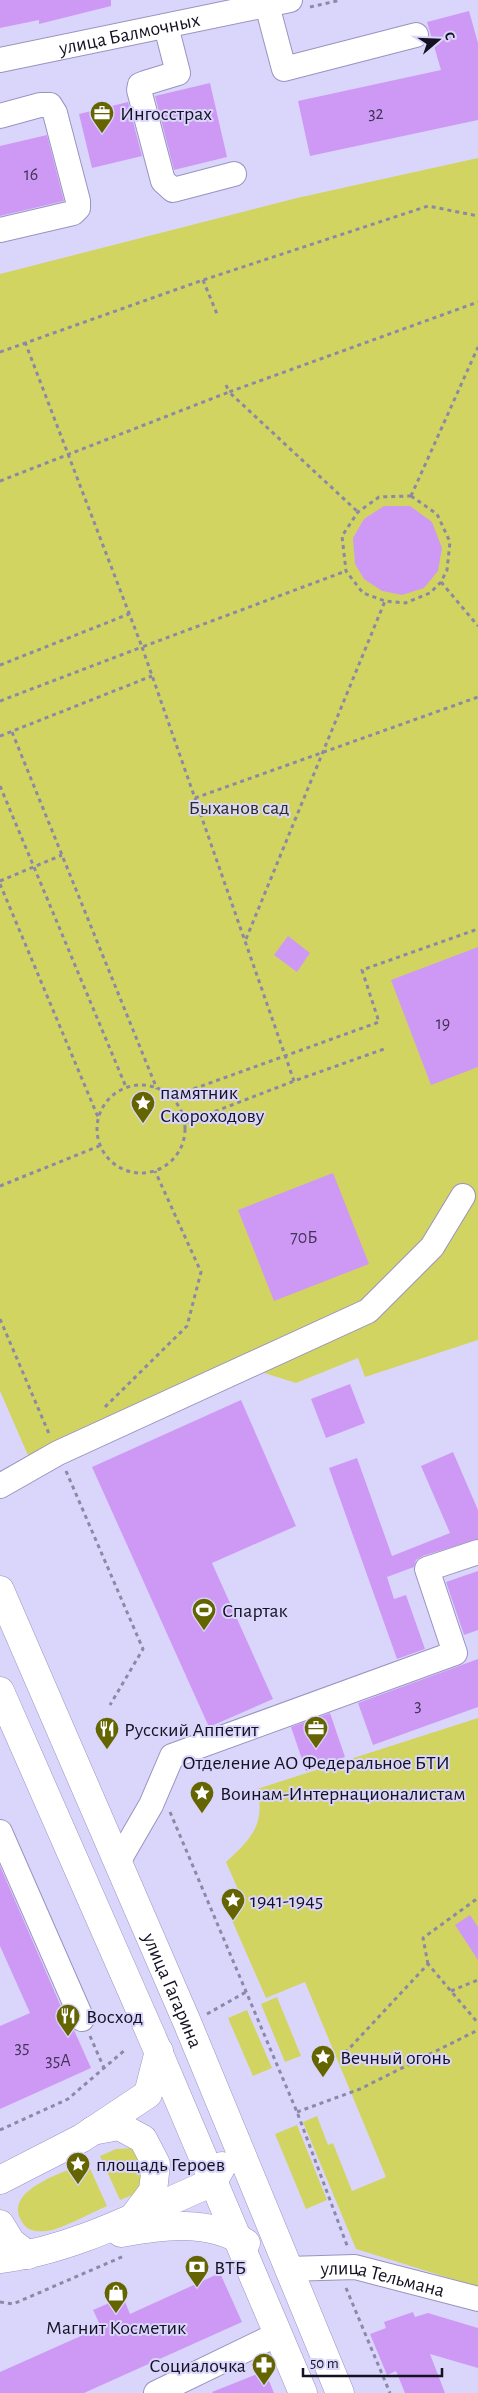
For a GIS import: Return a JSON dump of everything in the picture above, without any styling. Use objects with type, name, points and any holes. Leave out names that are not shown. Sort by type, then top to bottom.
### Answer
[{"type":"main road","name":"улица Гагарина","points":[[0,1590],[229,2124],[340,2393]]},
{"type":"main road","name":"улица Гагарина","points":[[0,1691],[158,2051],[303,2393]]},
{"type":"main road","points":[[0,2180],[92,2131],[148,2094],[158,2051]]},
{"type":"main road","points":[[73,2242],[214,2182],[226,2158],[229,2124]]},
{"type":"main road","points":[[92,2131],[119,2126],[143,2139],[156,2164],[153,2191],[135,2215]]},
{"type":"main road","points":[[0,2224],[11,2242],[28,2255]]},
{"type":"main road","points":[[0,2259],[28,2255],[73,2242],[168,2225],[209,2227],[237,2237],[288,2269]]},
{"type":"street","name":"улица Балмочных","points":[[0,60],[279,2]]},
{"type":"street","points":[[279,2],[284,69],[416,35]]},
{"type":"street","points":[[166,26],[178,73],[140,85],[139,90],[163,181],[167,187],[173,190],[234,174]]},
{"type":"street","points":[[0,116],[40,105],[50,105],[55,113],[78,201],[78,208],[74,213],[0,230]]},
{"type":"street","points":[[0,1486],[58,1454],[368,1312],[432,1247],[463,1196]]},
{"type":"street","points":[[118,1862],[151,1806],[172,1756],[454,1653],[427,1569],[478,1552]]},
{"type":"street","points":[[0,1832],[82,2019]]},
{"type":"street","name":"улица Тельмана","points":[[288,2269],[356,2267],[478,2299]]},
{"type":"street","points":[[156,2393],[278,2334]]},
{"type":"path","points":[[0,352],[204,280],[428,206],[478,216]]},
{"type":"path","points":[[204,280],[216,314]]},
{"type":"path","points":[[0,481],[229,392],[478,302]]},
{"type":"path","points":[[25,342],[142,648],[294,1081]]},
{"type":"path","points":[[411,496],[478,347]]},
{"type":"path","points":[[226,385],[229,392],[358,512]]},
{"type":"path","points":[[411,496],[437,514],[450,542],[447,570],[441,582],[430,593],[405,602],[385,601],[363,592],[346,571],[342,536],[358,512],[379,497],[411,496]]},
{"type":"path","points":[[0,701],[346,571]]},
{"type":"path","points":[[441,582],[478,626]]},
{"type":"path","points":[[245,939],[385,601]]},
{"type":"path","points":[[0,665],[129,614]]},
{"type":"path","points":[[0,736],[152,676]]},
{"type":"path","points":[[195,798],[320,755],[478,697]]},
{"type":"path","points":[[12,732],[157,1089]]},
{"type":"path","points":[[0,786],[126,1087]]},
{"type":"path","points":[[62,855],[0,883],[98,1117],[99,1146],[114,1165],[133,1173],[155,1171],[173,1160],[181,1147],[185,1123],[181,1110],[171,1097],[152,1086],[126,1087],[106,1101],[98,1117]]},
{"type":"path","points":[[171,1097],[379,1022],[362,970],[478,929]]},
{"type":"path","points":[[185,1123],[294,1081],[388,1048]]},
{"type":"path","points":[[0,1186],[99,1146]]},
{"type":"path","points":[[99,1413],[187,1326],[200,1272],[155,1171]]},
{"type":"path","points":[[0,1319],[143,1649],[110,1705]]},
{"type":"path","points":[[159,1786],[297,2112],[356,2267],[346,2288],[390,2393]]},
{"type":"path","points":[[478,1898],[423,1938],[428,1964],[478,2022]]},
{"type":"path","points":[[345,2053],[428,1964]]},
{"type":"path","points":[[451,1991],[478,1980]]},
{"type":"path","points":[[203,2016],[246,1992]]},
{"type":"path","points":[[82,2019],[104,2068]]},
{"type":"path","points":[[297,2112],[360,2090],[478,2030]]},
{"type":"path","points":[[0,2130],[68,2099],[126,2049]]},
{"type":"path","points":[[0,2302],[13,2304],[130,2253]]},
{"type":"green space","name":"Быханов сад","points":[[478,158],[478,1340],[365,1377],[358,1358],[296,1383],[261,1372],[37,1476],[0,1391],[0,274],[297,198]]},
{"type":"green space","points":[[478,1718],[478,2287],[356,2249],[303,2122],[317,2116],[328,2145],[333,2143],[352,2191],[386,2177],[305,1982],[266,1998],[224,1902],[240,1894],[226,1862],[243,1846],[258,1821],[259,1801],[257,1789]]},
{"type":"green space","points":[[277,1997],[301,2056],[285,2062],[261,2004]]},
{"type":"green space","points":[[247,2010],[272,2068],[253,2076],[228,2018]]},
{"type":"green space","points":[[297,2125],[327,2200],[306,2209],[275,2134]]},
{"type":"green space","points":[[134,2148],[150,2168],[135,2194],[120,2200],[100,2156],[116,2149]]},
{"type":"green space","points":[[87,2162],[107,2206],[53,2230],[35,2231],[28,2229],[21,2220],[18,2209],[21,2199],[40,2183]]},
{"type":"building","points":[[0,0],[111,0],[111,6],[39,24],[39,20],[0,28]]},
{"type":"building","points":[[469,11],[478,43],[478,120],[310,156],[298,101],[441,70],[427,22]]},
{"type":"building","points":[[210,83],[227,157],[174,170],[155,96]]},
{"type":"building","points":[[128,102],[142,156],[92,168],[79,114]]},
{"type":"building","points":[[47,135],[64,201],[0,216],[0,146]]},
{"type":"building","points":[[384,506],[410,506],[432,522],[442,548],[438,571],[424,588],[402,595],[382,591],[364,579],[355,564],[353,538],[364,519]]},
{"type":"building","points":[[288,936],[310,953],[297,972],[274,955]]},
{"type":"building","points":[[478,947],[478,1067],[431,1085],[391,980]]},
{"type":"building","points":[[333,1173],[369,1264],[274,1301],[238,1210]]},
{"type":"building","points":[[350,1384],[365,1423],[326,1438],[311,1399]]},
{"type":"building","name":"Спартак","points":[[241,1400],[296,1526],[212,1563],[273,1699],[209,1727],[92,1467]]},
{"type":"building","points":[[453,1452],[478,1510],[478,1539],[423,1556],[416,1560],[414,1567],[387,1577],[394,1599],[406,1595],[425,1649],[397,1659],[329,1468],[357,1458],[392,1556],[450,1533],[421,1466]]},
{"type":"building","points":[[478,1571],[478,1630],[464,1635],[446,1582]]},
{"type":"building","points":[[478,1659],[478,1707],[373,1745],[358,1703]]},
{"type":"building","points":[[330,1713],[345,1757],[306,1771],[291,1727]]},
{"type":"building","points":[[0,1866],[69,2025],[74,2030],[91,2068],[0,2109],[0,2026],[30,2013],[0,1946]]},
{"type":"building","points":[[470,1915],[478,1927],[478,1960],[455,1925]]},
{"type":"building","points":[[220,2273],[242,2322],[84,2393],[0,2393],[0,2372],[101,2327],[93,2310],[123,2297],[130,2314]]},
{"type":"building","points":[[413,2312],[415,2317],[428,2313],[478,2328],[478,2368],[430,2354],[445,2393],[405,2393],[396,2371],[387,2375],[370,2334],[386,2328],[384,2322]]},
{"type":"building","points":[[265,2371],[274,2393],[212,2392]]},
{"type":"place","name":"Ингосстрах","points":[[102,134]]},
{"type":"place","name":"памятник Скороходову","points":[[143,1124]]},
{"type":"place","name":"Спартак","points":[[204,1631]]},
{"type":"place","name":"Отделение АО Федеральное БТИ","points":[[316,1749]]},
{"type":"place","name":"Русский Аппетит","points":[[107,1750]]},
{"type":"place","name":"Воинам-Интернационалистам","points":[[202,1814]]},
{"type":"place","name":"1941-1945","points":[[233,1921]]},
{"type":"place","name":"Восход","points":[[68,2037]]},
{"type":"place","name":"Вечный огонь","points":[[323,2078]]},
{"type":"place","name":"площадь Героев","points":[[78,2185]]},
{"type":"place","name":"ВТБ","points":[[197,2288]]},
{"type":"place","name":"Магнит Косметик","points":[[116,2314]]},
{"type":"place","name":"Социалочка","points":[[264,2386]]}]
